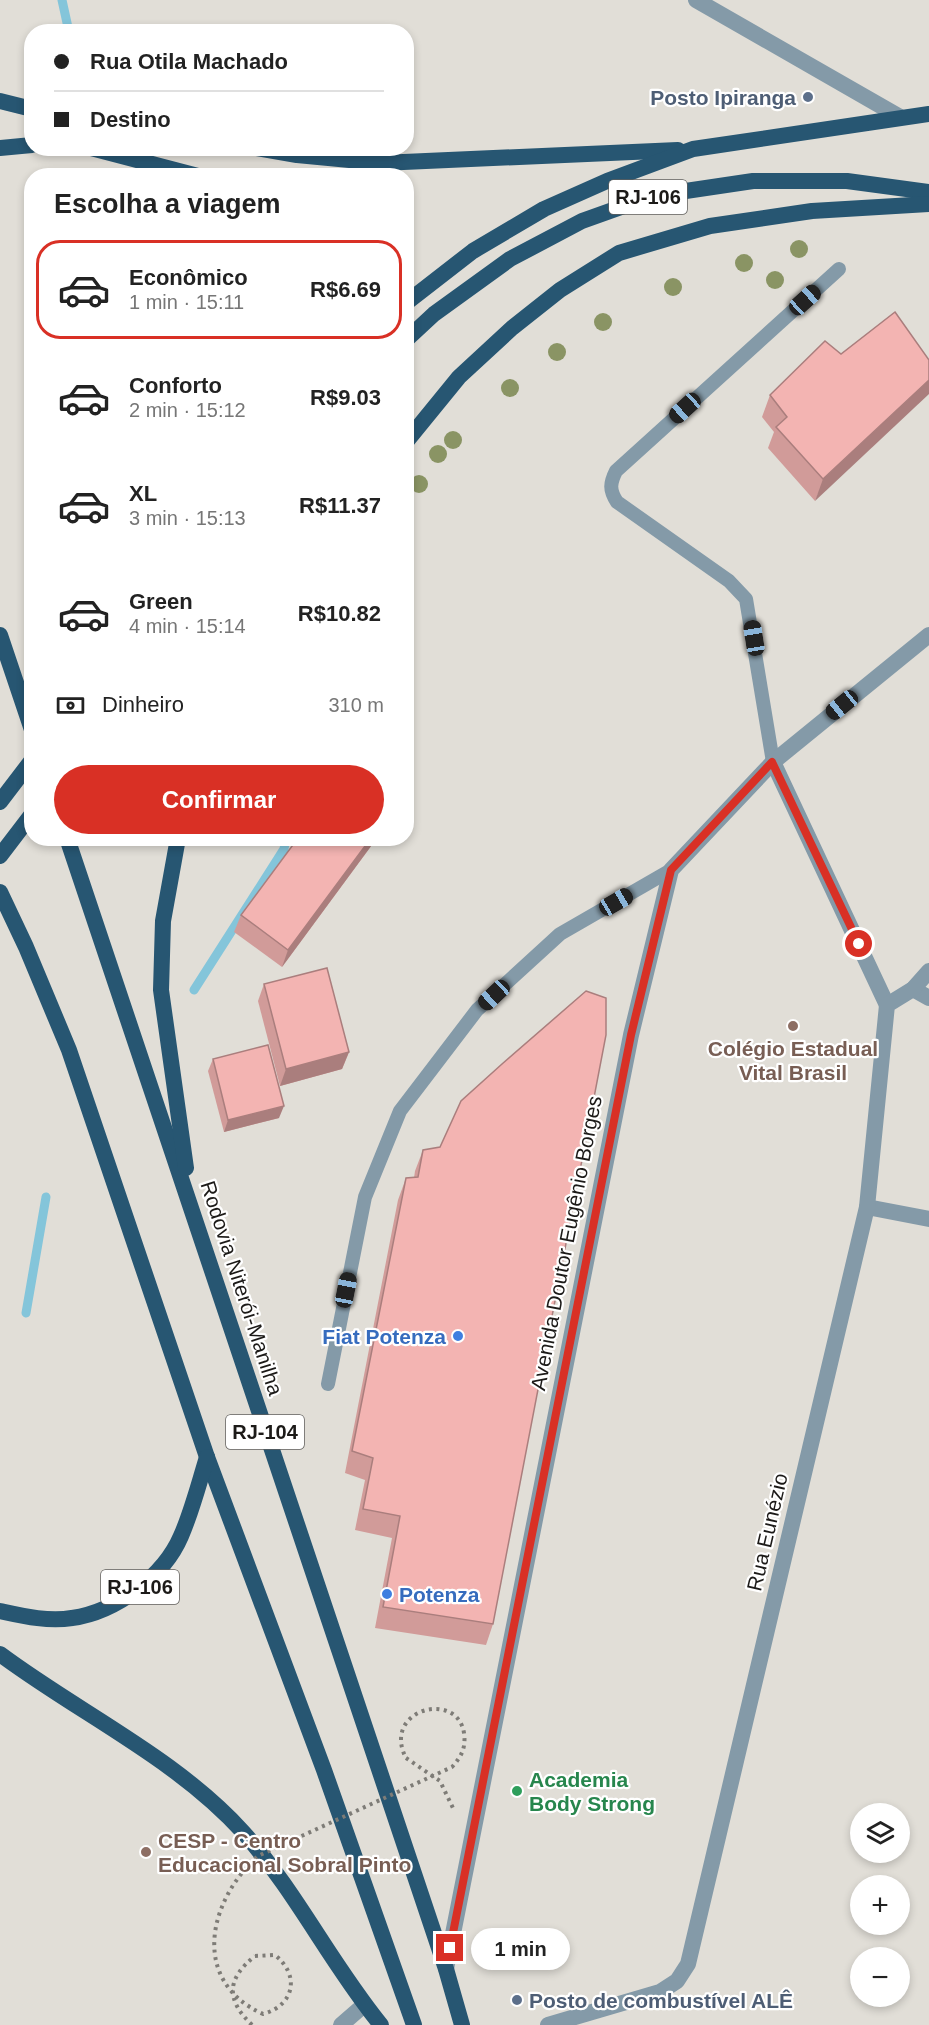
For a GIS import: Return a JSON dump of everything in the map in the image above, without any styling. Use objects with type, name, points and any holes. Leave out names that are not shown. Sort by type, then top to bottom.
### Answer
[{"type":"highway","points":[[0,101],[24,107]]},
{"type":"highway","name":"RJ-106","points":[[414,297],[473,251],[544,210],[607,182],[693,149],[929,114]]},
{"type":"highway","points":[[0,148],[24,146]]},
{"type":"highway","points":[[308,156],[381,163],[693,149]]},
{"type":"highway","points":[[122,156],[167,168]]},
{"type":"highway","name":"RJ-106","points":[[414,333],[434,314],[510,259],[582,221],[652,196],[753,181],[847,181],[929,192]]},
{"type":"highway","points":[[414,432],[459,377],[512,328],[560,290],[619,253],[710,226],[812,211],[929,204]]},
{"type":"highway","points":[[0,635],[24,706]]},
{"type":"highway","points":[[0,802],[24,770]]},
{"type":"highway","points":[[0,856],[24,824]]},
{"type":"highway","name":"Rodovia Niterói-Manilha","points":[[71,846],[446,1970],[462,2025]]},
{"type":"highway","points":[[177,846],[163,921],[161,990],[193,1210]]},
{"type":"highway","name":"RJ-104","points":[[0,892],[26,947],[69,1050],[207,1457],[324,1770],[414,2025]]},
{"type":"highway","name":"RJ-106","points":[[0,1611],[36,1618],[72,1619],[105,1609],[136,1591],[159,1568],[181,1538],[207,1457]]},
{"type":"highway","points":[[0,1654],[172,1769],[242,1831],[304,1911],[364,2005],[381,2025]]},
{"type":"street","points":[[696,0],[900,117]]},
{"type":"street","name":"Avenida Doutor Eugênio Borges","points":[[446,1970],[631,1035],[671,870],[772,762],[929,635]]},
{"type":"street","points":[[772,762],[887,1005],[913,989],[929,971]]},
{"type":"street","points":[[913,989],[929,998]]},
{"type":"street","name":"Rua Eunézio","points":[[548,2025],[660,1992],[677,1981],[688,1964],[867,1207],[887,1005]]},
{"type":"street","points":[[867,1207],[929,1219]]},
{"type":"street","points":[[341,2025],[364,2005]]},
{"type":"lane","points":[[772,762],[746,599],[729,581],[617,502],[611,493],[611,481],[616,471],[839,269]]},
{"type":"lane","points":[[328,1384],[365,1197],[400,1112],[477,1010],[560,934],[671,870]]},
{"type":"path","points":[[252,2025],[236,2009],[234,1987],[236,1975],[255,1956],[275,1955],[286,1963],[291,1974],[291,1987],[287,1998],[278,2007],[263,2014],[244,2005],[229,1990],[217,1966],[213,1936],[219,1909],[242,1870],[258,1856],[452,1767],[460,1758],[465,1745],[464,1730],[458,1720],[448,1712],[434,1708],[421,1710],[410,1718],[401,1739],[406,1758],[440,1781],[471,1842]]},
{"type":"building","points":[[895,312],[929,360],[929,380],[823,479],[776,427],[787,417],[770,395],[825,341],[841,354]]},
{"type":"building","points":[[292,846],[365,846],[288,950],[241,915]]},
{"type":"building","points":[[327,968],[349,1052],[286,1069],[264,984]]},
{"type":"building","name":"Fiat Potenza","points":[[586,991],[606,998],[606,1035],[493,1624],[383,1607],[400,1516],[363,1509],[373,1458],[352,1451],[406,1178],[418,1177],[423,1150],[440,1147],[461,1101]]},
{"type":"building","points":[[268,1045],[284,1106],[228,1120],[213,1059]]},
{"type":"waterway","points":[[62,0],[67,24]]},
{"type":"waterway","points":[[194,990],[285,846]]},
{"type":"waterway","points":[[26,1313],[46,1197]]},
{"type":"place","name":"Posto Ipiranga","points":[[808,97]]},
{"type":"place","name":"Colégio Estadual Vital Brasil","points":[[793,1026]]},
{"type":"place","name":"Fiat Potenza","points":[[458,1336]]},
{"type":"place","name":"Potenza","points":[[387,1594]]},
{"type":"place","name":"Academia Body Strong","points":[[517,1791]]},
{"type":"place","name":"CESP - Centro Educacional Sobral Pinto","points":[[146,1852]]},
{"type":"place","name":"Posto de combustível ALÊ","points":[[517,2000]]},
{"type":"route","points":[[450,1948],[631,1035],[671,870],[772,762],[859,944]]}]
